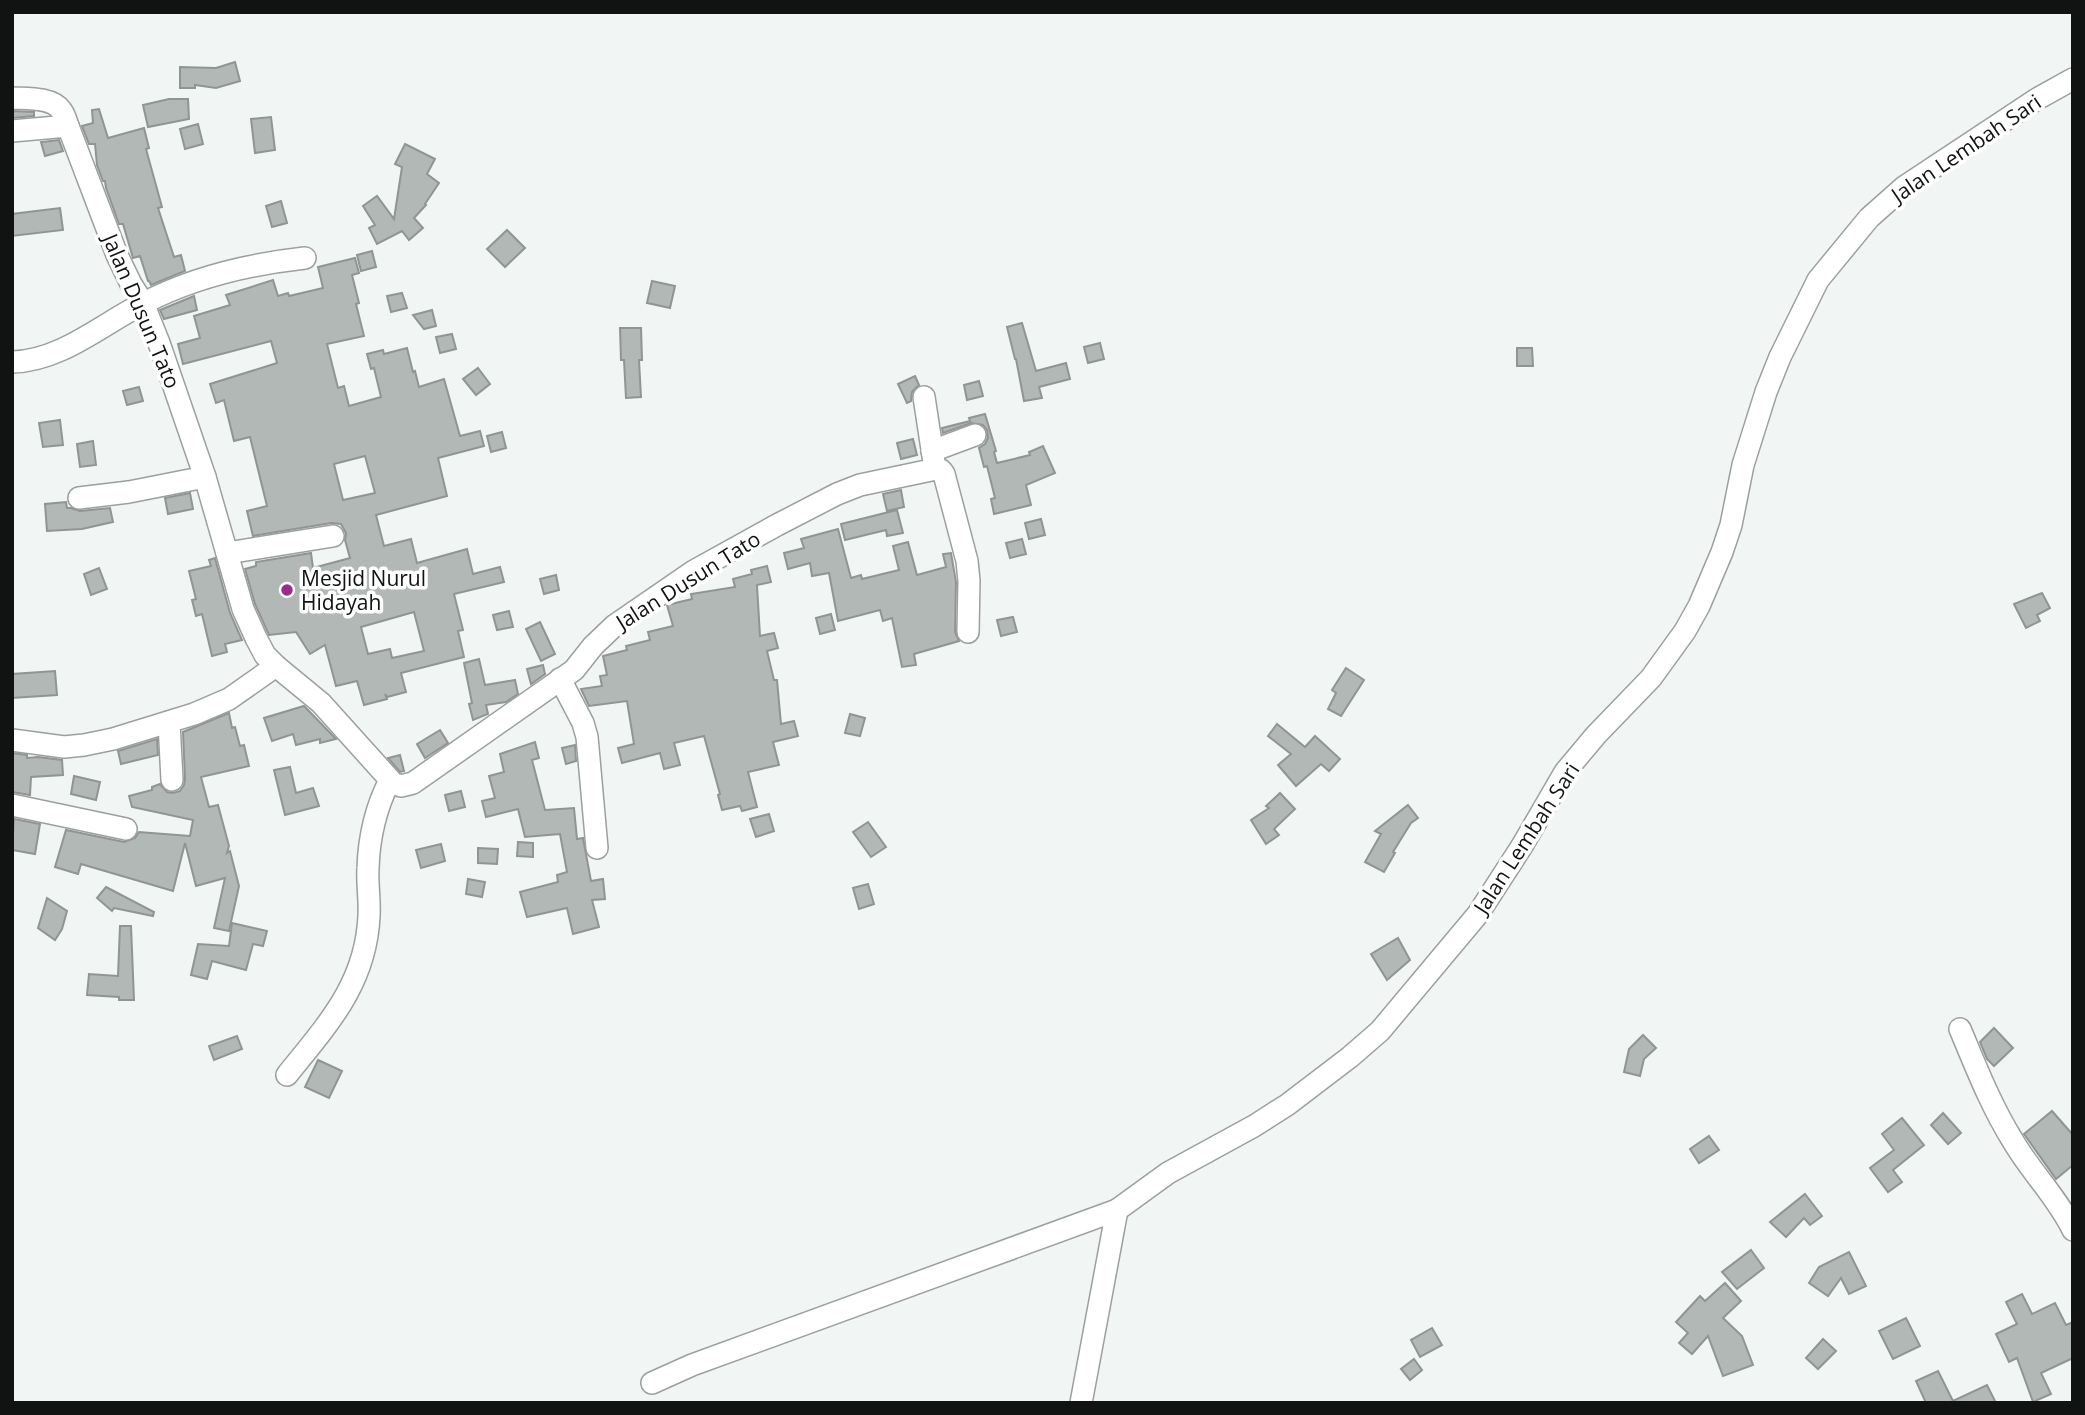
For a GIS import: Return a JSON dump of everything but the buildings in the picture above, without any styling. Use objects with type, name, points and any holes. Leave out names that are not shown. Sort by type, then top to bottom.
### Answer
[{"type":"street","name":"Jalan Lembah Sari","points":[[652,1384],[692,1364],[1117,1210],[1168,1173],[1254,1126],[1319,1082],[1380,1031],[1453,945],[1500,881],[1565,772],[1596,735],[1651,678],[1674,648],[1699,606],[1731,525],[1743,465],[1766,392],[1818,280],[1853,235],[1886,201],[2037,99],[2073,79]]},
{"type":"street","points":[[12,97],[42,100],[58,106],[68,126],[12,131]]},
{"type":"street","name":"Jalan Dusun Tato","points":[[68,126],[117,255],[143,303],[168,370],[205,477],[247,619],[265,654],[276,666],[321,703],[390,780],[401,786],[413,783],[574,670],[614,626],[694,572],[837,495],[933,460],[975,435]]},
{"type":"street","points":[[12,362],[30,362],[65,348],[143,303],[202,278],[271,262],[305,258]]},
{"type":"street","points":[[924,397],[933,460],[944,474],[965,548],[970,581],[968,632]]},
{"type":"street","points":[[79,498],[129,492],[205,477]]},
{"type":"street","points":[[227,553],[333,536]]},
{"type":"street","points":[[12,740],[64,747],[85,746],[113,739],[169,722],[229,699],[276,666]]},
{"type":"street","points":[[560,679],[583,723],[587,737],[597,848]]},
{"type":"street","points":[[169,722],[172,780]]},
{"type":"street","points":[[288,1075],[326,1028],[355,981],[364,951],[369,917],[368,867],[377,808],[390,780]]},
{"type":"street","points":[[12,805],[126,830]]},
{"type":"street","points":[[1959,1029],[2004,1126],[2073,1230]]},
{"type":"street","points":[[1081,1403],[1117,1210]]},
{"type":"place","name":"Mesjid Nurul Hidayah","points":[[287,590]]}]
